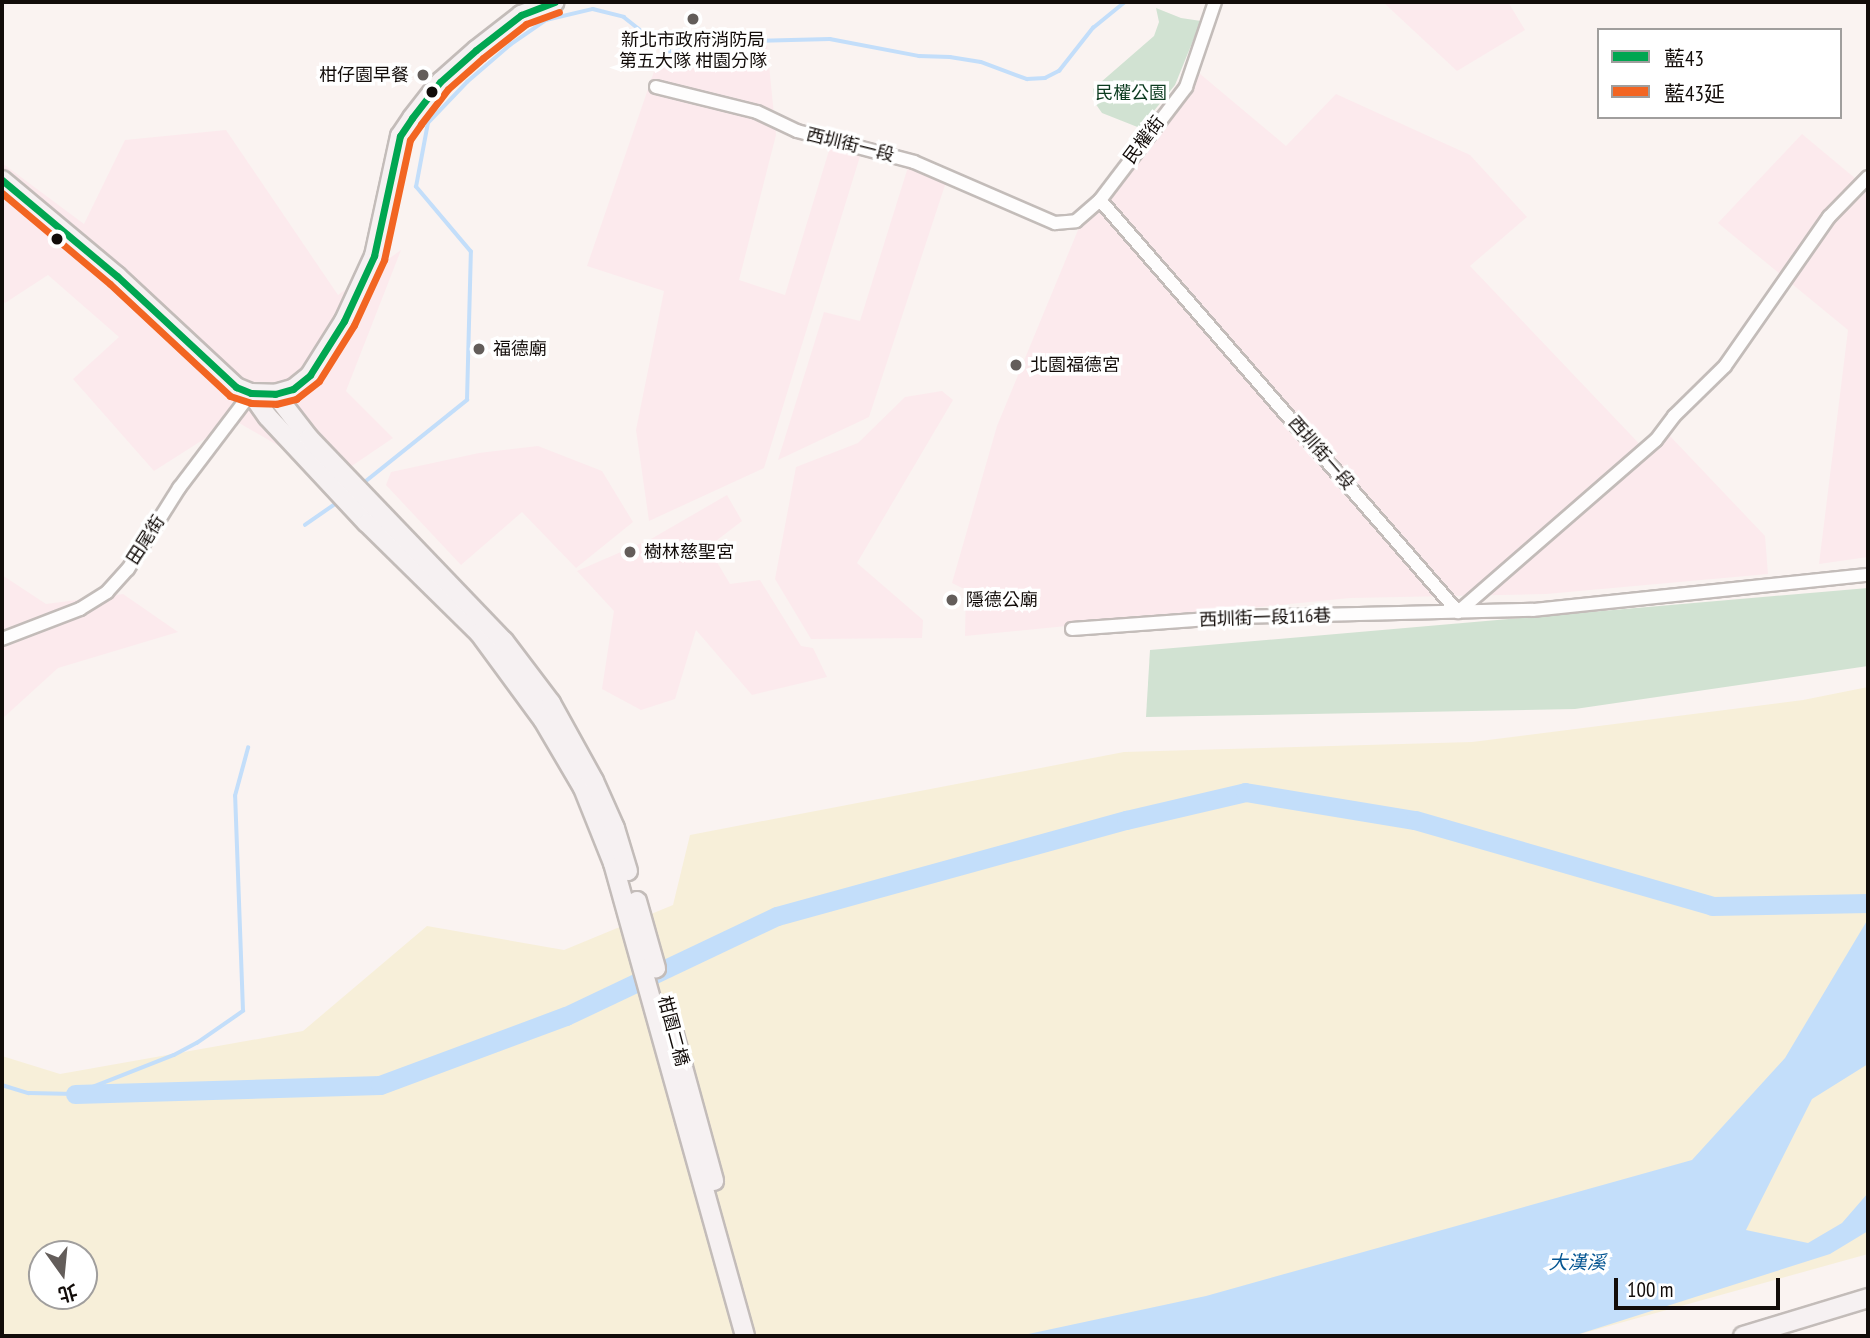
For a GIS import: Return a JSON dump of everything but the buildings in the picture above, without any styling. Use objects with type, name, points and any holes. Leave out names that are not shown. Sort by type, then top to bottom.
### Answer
[{"type":"street","points":[[2,180],[117,276],[236,387],[251,393],[275,394],[293,388],[310,375],[344,321],[374,256],[400,136],[412,118],[440,82],[476,50],[521,16],[555,2]]},
{"type":"street","name":"民權街","points":[[1100,200],[1186,87],[1215,2]]},
{"type":"street","name":"西圳街一段","points":[[656,88],[757,112],[797,131],[915,162],[1055,223],[1076,221],[1100,200],[1458,612]]},
{"type":"street","points":[[1458,612],[1656,440],[1674,416],[1725,366],[1829,217],[1868,177]]},
{"type":"street","points":[[251,393],[268,417],[367,523],[479,633],[562,737]]},
{"type":"street","name":"田尾街","points":[[2,639],[79,609],[107,592],[128,569],[179,488],[251,393]]},
{"type":"street","points":[[275,394],[318,448],[504,640],[551,703],[562,737]]},
{"type":"street","name":"西圳街一段116巷","points":[[1072,629],[1236,617],[1533,610],[1868,575]]},
{"type":"street","name":"柑園二橋","points":[[562,737],[614,863],[745,1336]]},
{"type":"street","name":"柑園二橋","points":[[562,737],[615,828],[757,1336]]},
{"type":"street","points":[[1743,1336],[1868,1298]]},
{"type":"shaded area","points":[[1383,2],[1508,2],[1525,30],[1457,71]]},
{"type":"shaded area","points":[[767,45],[776,135],[739,280],[785,295],[831,144],[861,153],[764,468],[649,521],[636,430],[664,291],[587,266],[658,60]]},
{"type":"shaded area","points":[[1199,73],[1286,146],[1336,94],[1470,155],[1527,217],[1470,266],[1649,454],[1669,435],[1765,536],[1768,574],[1546,594],[1350,598],[965,636],[966,590],[952,583],[997,426],[1078,230],[1109,196]]},
{"type":"shaded area","points":[[226,130],[338,295],[401,250],[346,391],[393,438],[334,478],[234,420],[154,471],[73,379],[119,337],[48,275],[5,303],[2,300],[2,163],[84,224],[125,140]]},
{"type":"shaded area","points":[[1802,134],[1868,189],[1868,557],[1819,564],[1848,330],[1718,223]]},
{"type":"shaded area","points":[[908,167],[946,182],[869,417],[778,460],[824,312],[860,321]]},
{"type":"shaded area","points":[[942,391],[953,400],[857,563],[923,620],[922,638],[811,639],[775,579],[796,467],[858,443],[905,397]]},
{"type":"shaded area","points":[[538,446],[602,471],[633,522],[576,568],[522,512],[461,565],[386,485],[391,472],[479,453]]},
{"type":"shaded area","points":[[727,495],[742,521],[708,547],[730,584],[760,580],[801,646],[813,648],[827,677],[752,695],[696,630],[675,699],[641,710],[602,689],[614,611],[577,571],[651,539]]},
{"type":"shaded area","points":[[2,575],[46,604],[123,594],[178,632],[58,668],[2,719]]},
{"type":"green space","name":"民權公園","points":[[1156,8],[1181,18],[1201,21],[1175,85],[1140,128],[1102,113],[1095,103],[1093,89],[1154,36],[1159,22]]},
{"type":"green space","points":[[1868,588],[1868,666],[1575,709],[1146,717],[1150,650]]},
{"type":"sand","points":[[1868,687],[1868,1254],[1573,1336],[2,1336],[2,1056],[60,1074],[303,1031],[427,926],[564,950],[673,905],[690,835],[1124,752],[1472,742],[1803,700]]},
{"type":"water","name":"大漢溪","points":[[1868,919],[1868,1064],[1812,1099],[1746,1230],[1808,1243],[1842,1223],[1868,1193],[1868,1231],[1830,1254],[1573,1336],[1019,1336],[1206,1296],[1692,1160],[1785,1058]]},
{"type":"waterway","points":[[361,485],[467,400],[471,252],[416,187],[428,123],[467,82],[510,45],[546,20],[593,9],[624,17],[668,52],[720,42],[830,39],[919,56],[981,62],[1027,79],[1045,78],[1059,71],[1093,28],[1125,2]]},
{"type":"waterway","points":[[1179,2],[1187,2]]},
{"type":"waterway","points":[[305,525],[338,502]]},
{"type":"waterway","points":[[2,1085],[29,1093],[75,1094],[174,1055],[197,1043],[243,1011],[235,796],[248,748]]},
{"type":"waterway","points":[[75,1094],[380,1085],[566,1016],[777,916],[1126,820],[1245,792],[1415,820],[1712,906],[1868,903]]},
{"type":"transit line","name":"藍43","points":[[2,180],[117,276],[236,387],[251,393],[275,394],[293,389],[310,375],[344,321],[374,256],[400,136],[412,118],[440,82],[476,50],[521,15],[555,2]]},
{"type":"transit line","name":"藍43延","points":[[2,193],[110,284],[230,396],[251,403],[276,404],[296,399],[319,381],[354,325],[384,260],[410,140],[448,89],[483,58],[526,24],[559,12]]},
{"type":"place","name":"新北市政府消防局 第五大隊 柑園分隊","points":[[693,19]]},
{"type":"place","name":"柑仔園早餐","points":[[423,75]]},
{"type":"place","name":"福德廟","points":[[479,349]]},
{"type":"place","name":"北園福德宮","points":[[1016,365]]},
{"type":"place","name":"樹林慈聖宮","points":[[630,552]]},
{"type":"place","name":"隱德公廟","points":[[952,600]]}]
